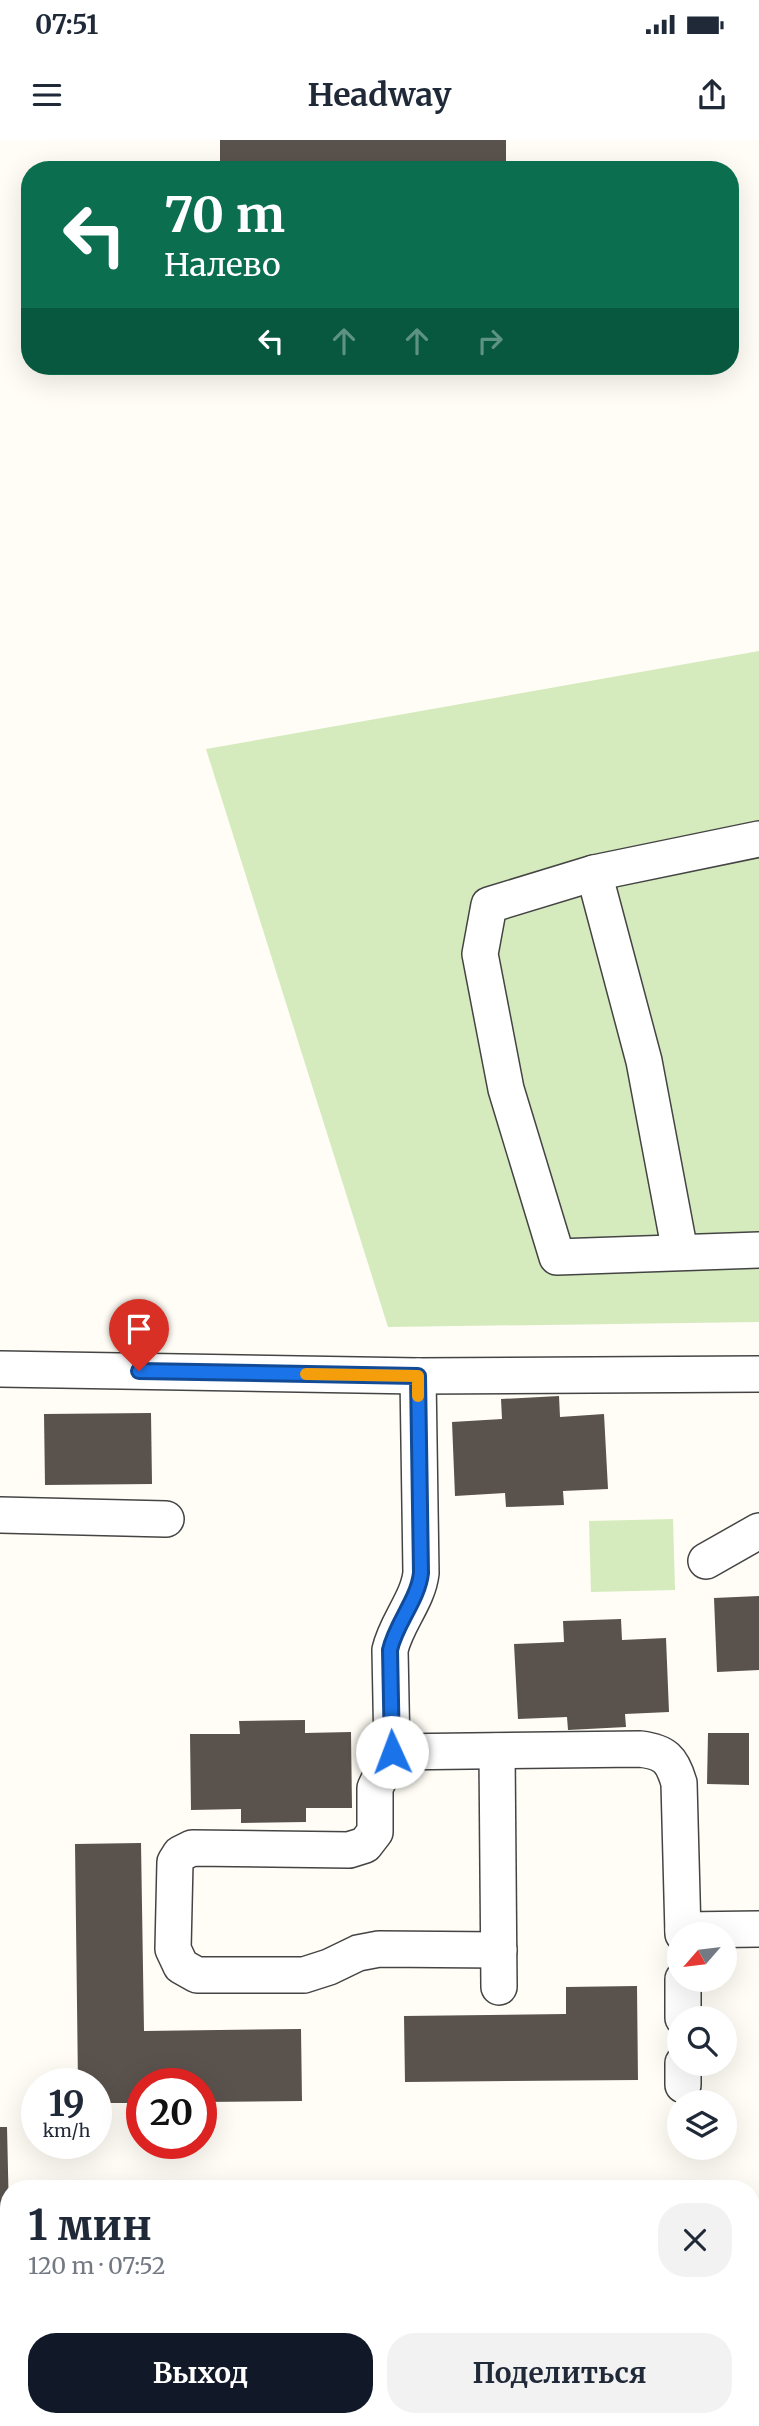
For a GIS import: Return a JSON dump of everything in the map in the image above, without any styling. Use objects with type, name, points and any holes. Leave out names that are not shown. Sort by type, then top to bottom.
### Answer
[{"type":"lane","points":[[759,839],[594,873],[489,905],[480,954],[506,1089],[557,1257],[759,1250]]},
{"type":"lane","points":[[594,873],[644,1061],[680,1252]]},
{"type":"lane","points":[[0,1369],[418,1376],[759,1374]]},
{"type":"lane","points":[[418,1376],[421,1573],[420,1583],[393,1634],[390,1650],[392,1752],[375,1788],[374,1832],[365,1845],[349,1850],[192,1848],[180,1854],[175,1862],[173,1950],[181,1966],[197,1975],[304,1975],[358,1953],[379,1949],[499,1950]]},
{"type":"lane","points":[[0,1515],[166,1519]]},
{"type":"lane","points":[[706,1560],[759,1531]]},
{"type":"lane","points":[[497,1751],[499,1987]]},
{"type":"lane","points":[[392,1752],[657,1751],[674,1765],[679,1783],[683,1922]]},
{"type":"lane","points":[[737,1930],[759,1929]]},
{"type":"green space","points":[[759,651],[759,1322],[388,1327],[206,749]]},
{"type":"green space","points":[[673,1519],[675,1590],[591,1592],[589,1521]]},
{"type":"building","points":[[220,140],[506,140],[506,161],[220,161]]},
{"type":"building","points":[[559,1396],[560,1417],[604,1414],[608,1489],[563,1491],[564,1505],[506,1507],[505,1493],[455,1496],[452,1422],[502,1419],[501,1399]]},
{"type":"building","points":[[151,1413],[152,1484],[45,1485],[44,1414]]},
{"type":"building","points":[[759,1596],[759,1670],[717,1672],[714,1598]]},
{"type":"building","points":[[621,1619],[622,1640],[666,1638],[669,1712],[625,1714],[626,1727],[568,1730],[567,1717],[518,1719],[514,1644],[564,1642],[563,1621]]},
{"type":"building","points":[[305,1720],[305,1733],[351,1732],[352,1808],[306,1808],[306,1822],[241,1823],[241,1809],[191,1810],[190,1734],[240,1734],[239,1721]]},
{"type":"building","points":[[708,1733],[749,1733],[749,1785],[707,1784]]},
{"type":"building","points":[[141,1843],[144,2031],[301,2029],[302,2101],[217,2102],[217,2068],[126,2068],[126,2103],[112,2103],[112,2068],[78,2068],[75,1844]]},
{"type":"building","points":[[637,1986],[638,2080],[405,2082],[404,2016],[566,2014],[566,1987]]},
{"type":"building","points":[[0,2127],[7,2127],[8,2180],[0,2180]]},
{"type":"slow traffic","points":[[306,1374],[418,1376],[418,1396]]},
{"type":"route","points":[[139,1371],[418,1376],[421,1573],[420,1583],[393,1634],[390,1650],[392,1752]]}]
